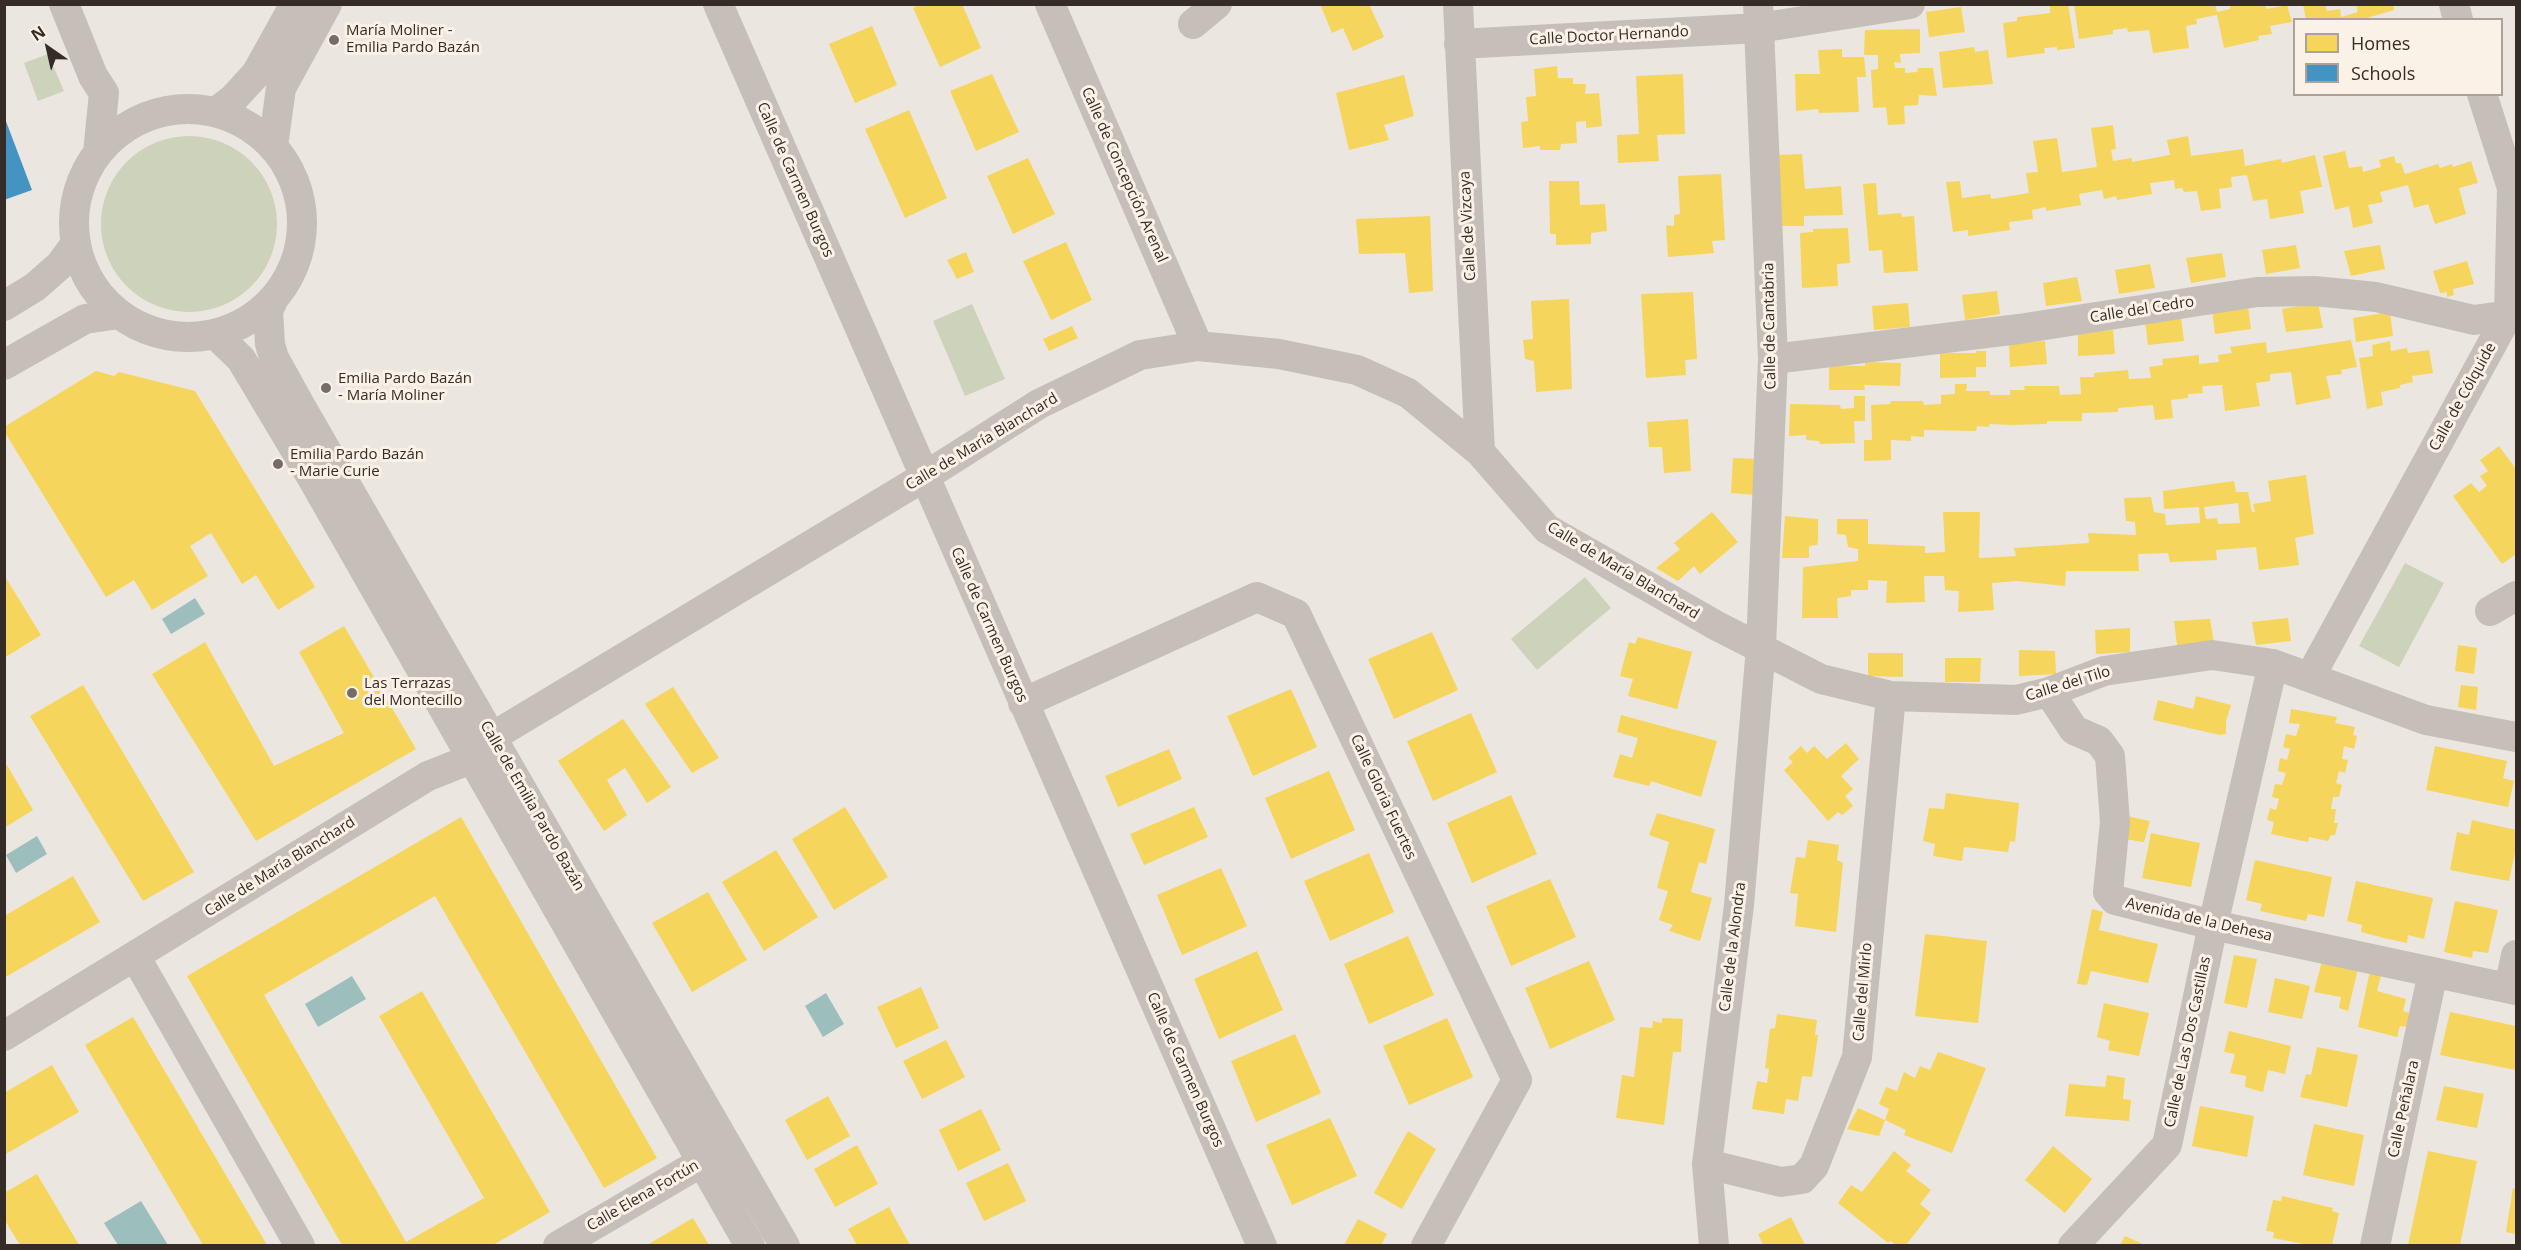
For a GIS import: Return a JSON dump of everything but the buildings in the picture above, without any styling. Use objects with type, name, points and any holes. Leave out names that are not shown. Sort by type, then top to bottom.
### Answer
[{"type":"street","points":[[64,4],[93,76],[104,93],[153,114]]},
{"type":"street","points":[[216,112],[233,99],[256,74],[295,4]]},
{"type":"street","points":[[273,146],[281,88],[327,4]]},
{"type":"street","name":"Calle de Carmen Burgos","points":[[718,4],[1262,1245]]},
{"type":"street","name":"Calle de Concepción Arenal","points":[[1050,4],[1198,346]]},
{"type":"street","points":[[1193,24],[1217,4]]},
{"type":"street","name":"Calle de Vizcaya","points":[[1438,4],[1459,44],[1480,452]]},
{"type":"street","points":[[1458,4],[1459,44]]},
{"type":"street","name":"Calle Doctor Hernando","points":[[1459,44],[1910,4]]},
{"type":"street","name":"Calle de Cantabria","points":[[1758,16],[1773,358],[1761,647]]},
{"type":"street","points":[[98,153],[104,93]]},
{"type":"street","name":"Calle de Cólquide","points":[[2310,677],[2513,313],[2512,188],[2483,96]]},
{"type":"street","points":[[191,109],[216,112],[247,125],[273,146],[292,173],[301,205],[302,238],[292,270],[274,298],[248,320],[215,334],[190,337],[165,335],[141,327],[119,314],[90,282],[76,243],[74,219],[78,195],[86,173],[98,153],[111,139],[131,124],[153,114],[191,109]]},
{"type":"street","points":[[4,306],[35,287],[60,265],[76,243]]},
{"type":"street","name":"Calle del Cedro","points":[[1773,358],[2019,329],[2257,292],[2314,291],[2376,297],[2474,320],[2513,313]]},
{"type":"street","name":"Calle de Emilia Pardo Bazán","points":[[274,298],[268,311],[267,322],[274,358],[785,1245]]},
{"type":"street","points":[[4,365],[85,318],[119,314]]},
{"type":"street","name":"Calle de Emilia Pardo Bazán","points":[[215,334],[241,359],[311,476],[750,1245]]},
{"type":"street","name":"Calle de María Blanchard","points":[[492,737],[924,477],[1039,404],[1140,355],[1198,346],[1279,354],[1357,370],[1408,393],[1480,452],[1547,529],[1717,626],[1761,647]]},
{"type":"street","points":[[2490,611],[2517,596]]},
{"type":"street","name":"Calle Gloria Fuertes","points":[[1023,703],[1257,597],[1296,614],[1518,1080],[1426,1245]]},
{"type":"street","name":"Calle del Tilo","points":[[1761,647],[1821,679],[1891,696],[2016,700],[2049,692],[2104,670],[2212,655],[2273,664],[2426,720],[2517,737]]},
{"type":"street","name":"Calle de la Alondra","points":[[1714,1245],[1707,1164],[1739,905],[1761,647]]},
{"type":"street","name":"Calle de Las Dos Castillas","points":[[2073,1245],[2167,1145],[2213,925],[2273,664]]},
{"type":"street","name":"Avenida de la Dehesa","points":[[2049,692],[2074,730],[2099,741],[2110,756],[2115,822],[2108,892],[2115,900],[2213,925],[2513,989]]},
{"type":"street","name":"Calle del Mirlo","points":[[1707,1164],[1780,1182],[1802,1179],[1814,1166],[1819,1155],[1857,1058],[1891,696]]},
{"type":"street","points":[[471,759],[485,763],[494,770],[508,796],[544,827]]},
{"type":"street","name":"Calle de María Blanchard","points":[[4,1036],[428,776],[471,759]]},
{"type":"street","points":[[2513,989],[2517,955]]},
{"type":"street","points":[[135,957],[300,1245]]},
{"type":"street","name":"Calle Peñalara","points":[[2375,1245],[2433,972]]},
{"type":"street","name":"Calle Elena Fortún","points":[[558,1245],[728,1146]]},
{"type":"green space","points":[[48,54],[64,91],[38,101],[24,63]]},
{"type":"green space","points":[[189,136],[223,143],[238,151],[251,162],[262,175],[270,190],[277,224],[270,258],[262,273],[251,286],[238,297],[223,305],[189,312],[155,305],[140,297],[127,286],[116,273],[108,258],[101,224],[108,190],[116,175],[127,162],[140,151],[155,143]]},
{"type":"green space","points":[[972,304],[1005,379],[965,396],[933,321]]},
{"type":"green space","points":[[2405,563],[2444,583],[2399,667],[2359,646]]},
{"type":"green space","points":[[1585,577],[1611,608],[1537,670],[1511,639]]},
{"type":"water","points":[[195,598],[205,614],[171,634],[162,619]]},
{"type":"water","points":[[37,836],[47,854],[16,873],[6,855]]},
{"type":"water","points":[[352,976],[366,999],[318,1027],[305,1004]]},
{"type":"water","points":[[826,993],[844,1024],[823,1037],[805,1006]]},
{"type":"water","points":[[141,1201],[168,1245],[118,1245],[104,1223]]},
{"type":"place","name":"María Moliner - Emilia Pardo Bazán","points":[[334,40]]},
{"type":"place","name":"Emilia Pardo Bazán - María Moliner","points":[[326,388]]},
{"type":"place","name":"Emilia Pardo Bazán - Marie Curie","points":[[278,464]]},
{"type":"place","name":"Las Terrazas del Montecillo","points":[[352,693]]}]
